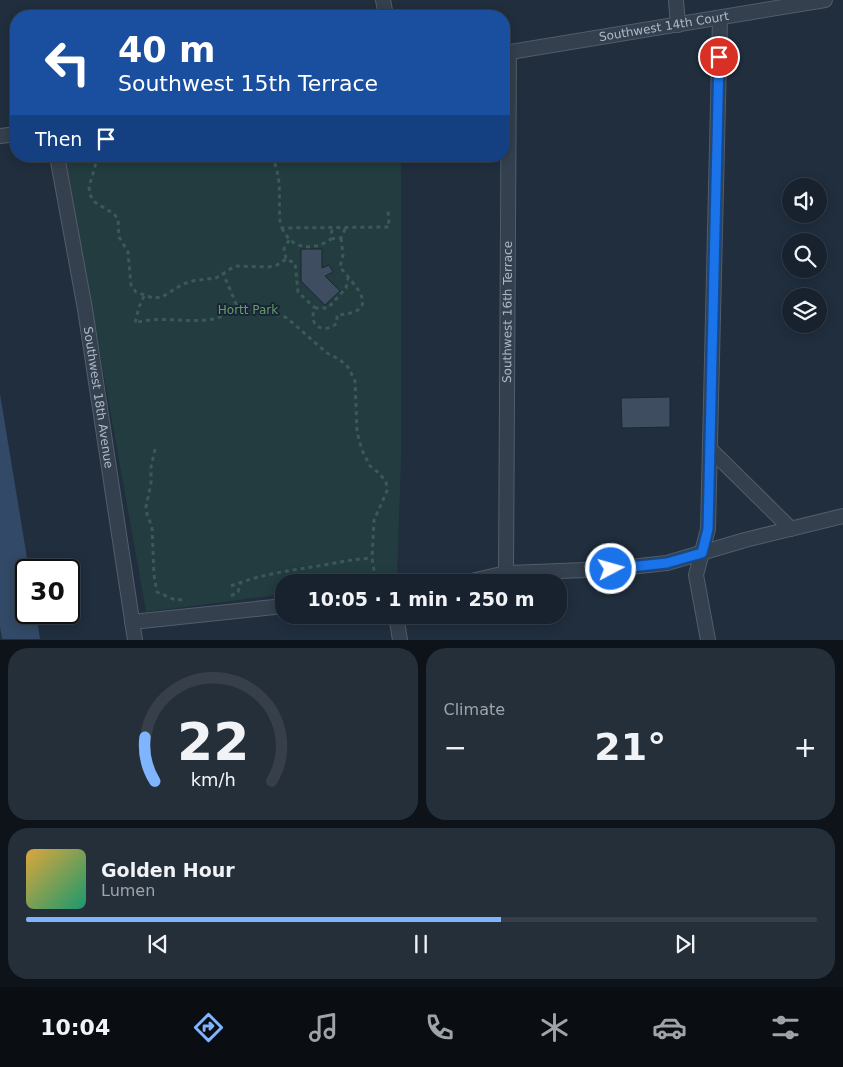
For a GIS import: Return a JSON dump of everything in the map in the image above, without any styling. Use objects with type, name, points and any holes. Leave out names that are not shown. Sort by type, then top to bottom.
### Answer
[{"type":"street","points":[[676,0],[678,25]]},
{"type":"street","name":"Southwest 14th Court","points":[[510,51],[825,0]]},
{"type":"street","points":[[708,640],[696,575],[708,529],[720,18]]},
{"type":"street","name":"Southwest 18th Avenue","points":[[58,162],[85,309],[135,640]]},
{"type":"street","name":"Southwest 16th Terrace","points":[[506,162],[506,573]]},
{"type":"street","points":[[710,449],[791,529]]},
{"type":"street","points":[[502,574],[611,569],[667,563],[843,516]]},
{"type":"street","points":[[132,622],[275,607]]},
{"type":"street","points":[[397,624],[400,640]]},
{"type":"path","points":[[96,162],[89,187],[90,194],[93,201],[114,214],[118,219],[118,237],[125,246],[130,259],[131,286],[136,292],[153,298],[162,297],[183,284],[192,281],[209,280],[236,266],[268,267],[277,265],[286,259]]},
{"type":"path","points":[[274,162],[279,179],[280,221],[289,240],[301,246],[314,247],[324,245],[331,239],[341,238]]},
{"type":"path","points":[[282,228],[389,227],[388,209]]},
{"type":"path","points":[[315,308],[312,316],[314,324],[328,328],[337,323],[337,315],[349,314],[359,310],[363,298],[340,267],[343,255],[341,238],[346,227]]},
{"type":"path","points":[[331,239],[332,228]]},
{"type":"path","points":[[286,259],[284,249],[289,240]]},
{"type":"path","points":[[286,259],[295,263],[298,292],[315,308],[328,308],[346,288],[348,278]]},
{"type":"path","points":[[223,273],[237,306]]},
{"type":"path","points":[[144,296],[135,323],[155,318],[212,320],[230,313],[237,306],[244,305],[259,312],[280,314],[287,318],[327,353],[348,367],[355,381],[357,432],[362,450],[370,466],[386,482],[387,491],[374,520],[372,558],[375,574]]},
{"type":"path","points":[[155,449],[146,507],[154,538],[155,583],[158,592],[165,596],[179,601],[188,600]]},
{"type":"path","points":[[231,586],[289,570],[348,559],[372,558]]},
{"type":"path","points":[[226,597],[238,592],[241,582]]},
{"type":"green space","name":"Hortt Park","points":[[66,162],[401,162],[401,460],[397,574],[275,574],[275,595],[146,612]]},
{"type":"water","points":[[0,394],[27,559],[15,559],[15,624],[38,624],[40,639],[2,639],[0,627]]},
{"type":"building","points":[[301,249],[322,249],[322,268],[329,265],[333,272],[325,276],[340,291],[325,305],[301,281]]},
{"type":"building","points":[[670,397],[670,427],[622,428],[621,398]]},
{"type":"route","points":[[611,569],[667,563],[702,553],[708,529],[719,57]]}]
